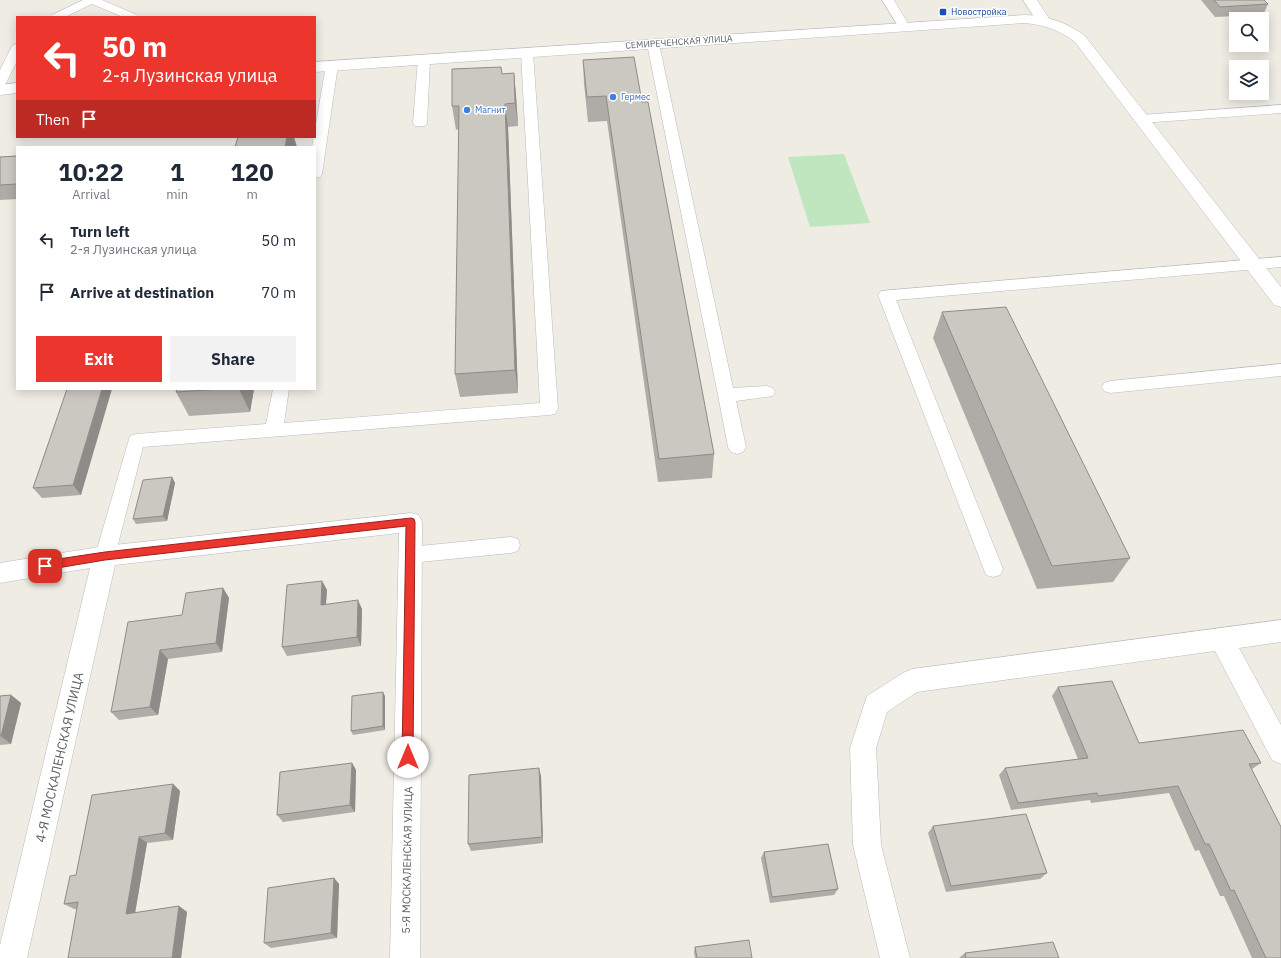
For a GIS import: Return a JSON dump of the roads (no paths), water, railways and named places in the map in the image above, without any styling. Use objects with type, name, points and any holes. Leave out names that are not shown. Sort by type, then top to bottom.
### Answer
[{"type":"street","points":[[1030,0],[1043,20]]},
{"type":"street","name":"СЕМИРЕЧЕНСКАЯ УЛИЦА","points":[[316,66],[1025,19],[1043,20],[1062,26],[1080,39],[1281,300]]},
{"type":"street","points":[[0,90],[16,88]]},
{"type":"street","name":"5-Я МОСКАЛЕНСКАЯ УЛИЦА","points":[[105,556],[411,522],[405,958]]},
{"type":"street","points":[[0,573],[105,556]]},
{"type":"street","name":"4-Я МОСКАЛЕНСКАЯ УЛИЦА","points":[[12,958],[105,556]]},
{"type":"street","points":[[895,958],[867,845],[863,748],[876,705],[912,681],[1281,631]]},
{"type":"street","points":[[1222,640],[1281,751]]},
{"type":"lane","points":[[58,16],[92,0],[131,16]]},
{"type":"lane","points":[[888,0],[904,27]]},
{"type":"lane","points":[[653,44],[737,447]]},
{"type":"lane","points":[[0,83],[16,50]]},
{"type":"lane","points":[[105,556],[136,441],[548,409],[527,52]]},
{"type":"lane","points":[[420,124],[424,59]]},
{"type":"lane","points":[[316,168],[332,65]]},
{"type":"lane","points":[[1141,119],[1281,109]]},
{"type":"lane","points":[[993,569],[886,295],[1281,262]]},
{"type":"lane","points":[[1110,387],[1281,370]]},
{"type":"lane","points":[[274,430],[281,390]]},
{"type":"lane","points":[[726,395],[767,392]]},
{"type":"lane","points":[[410,555],[511,545]]},
{"type":"place","name":"Новостройка","points":[[943,12]]},
{"type":"place","name":"Гермес","points":[[613,97]]},
{"type":"place","name":"Магнит","points":[[467,110]]}]
